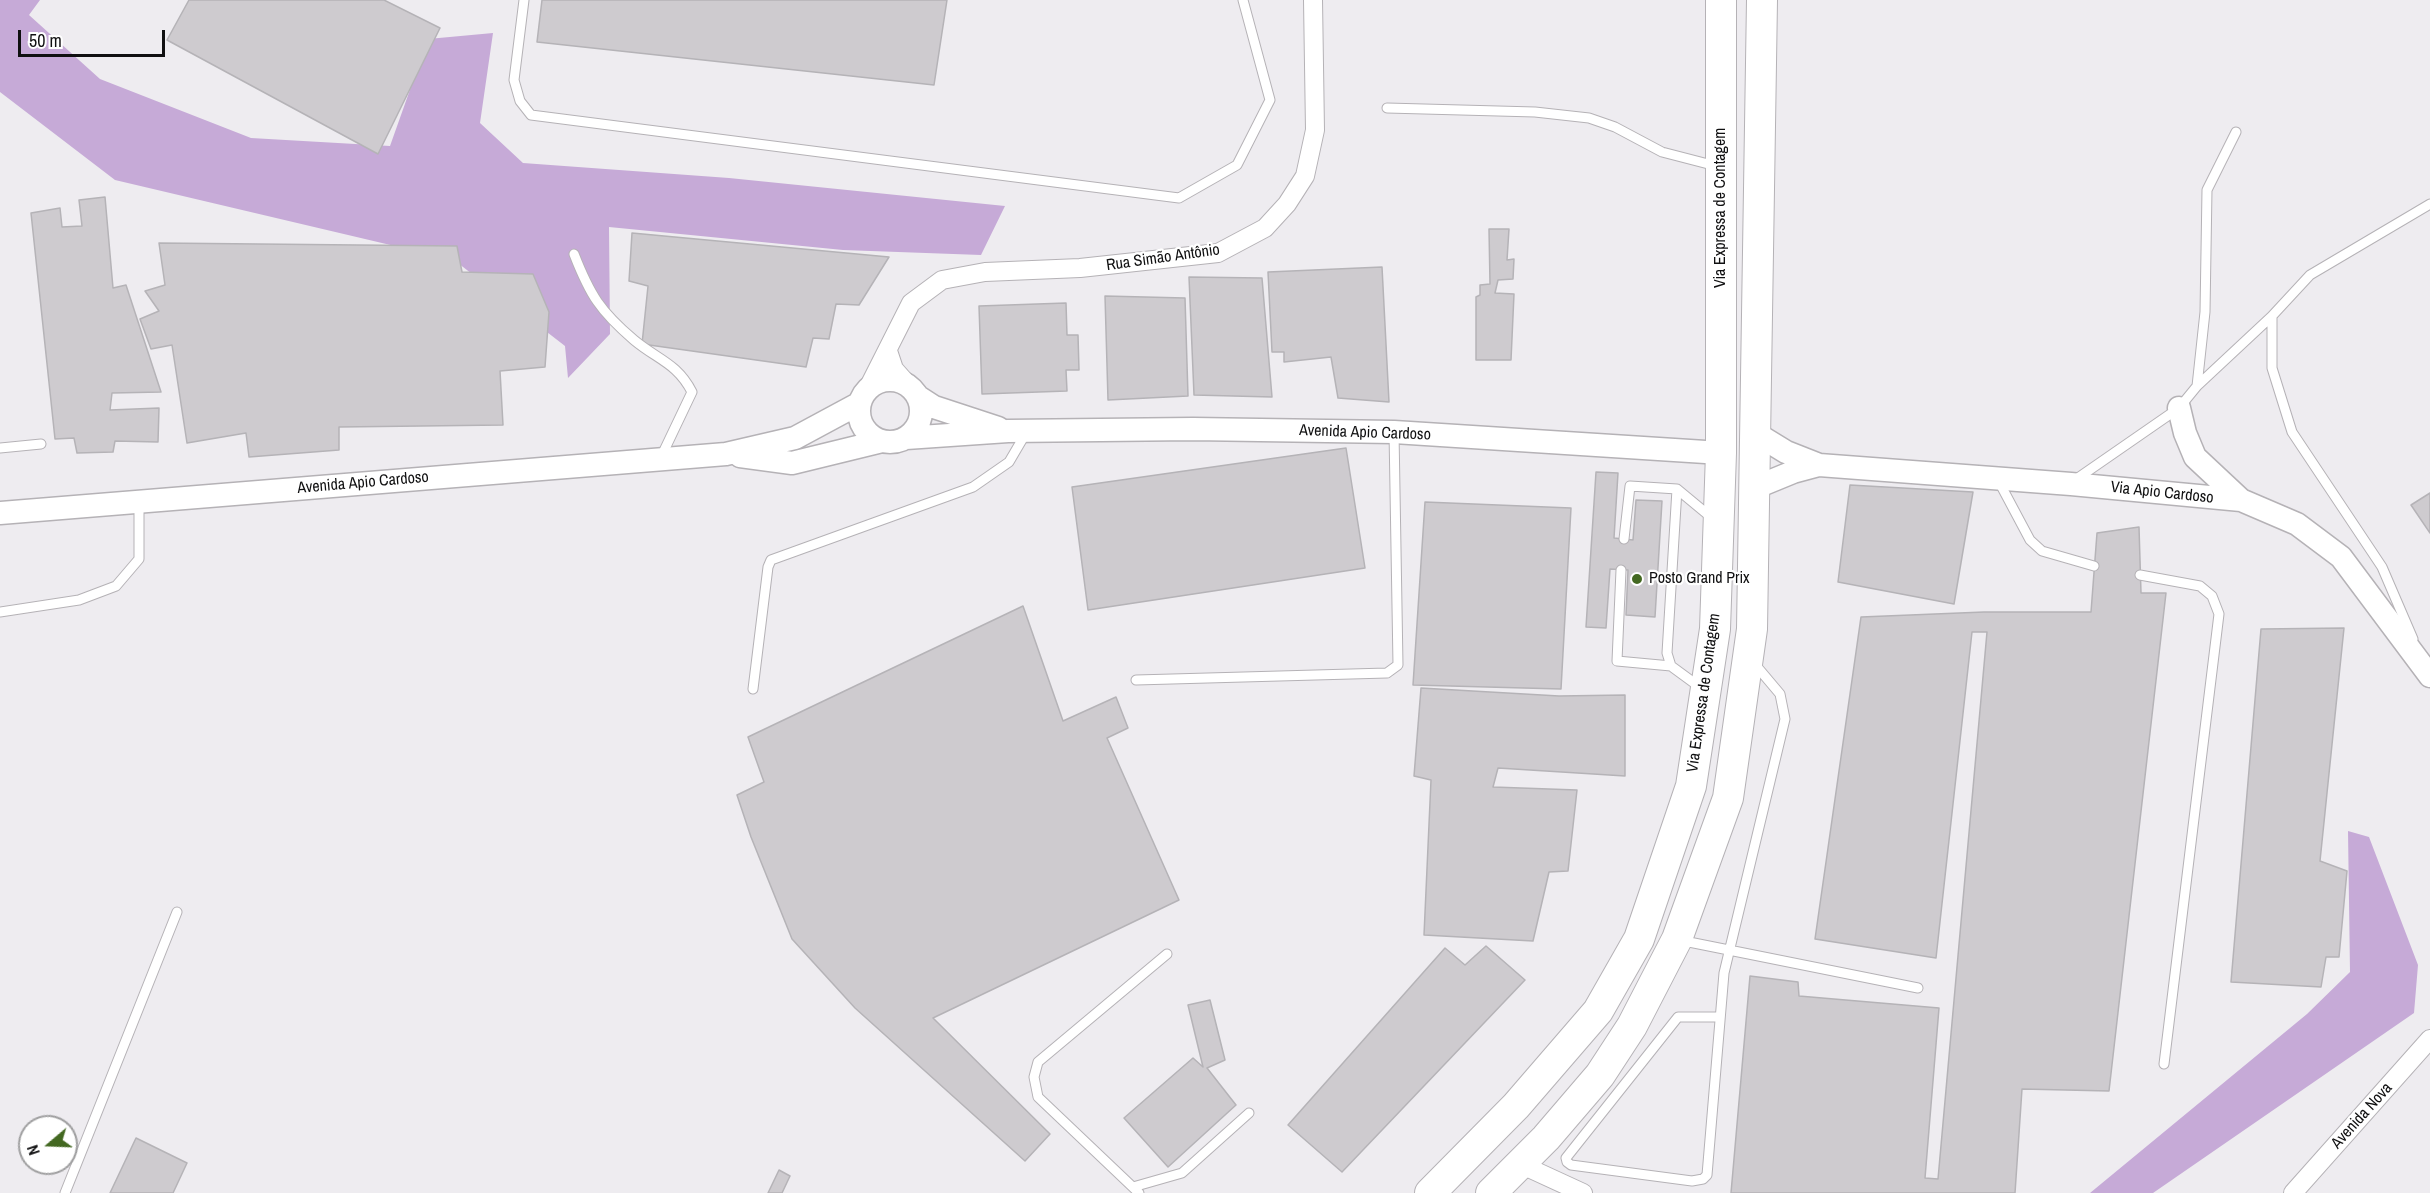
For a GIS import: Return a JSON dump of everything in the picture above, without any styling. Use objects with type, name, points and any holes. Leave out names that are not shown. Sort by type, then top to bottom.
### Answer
[{"type":"highway","name":"Via Expressa de Contagem","points":[[1430,1193],[1516,1106],[1598,1011],[1639,939],[1691,786],[1715,629],[1719,524],[1721,453],[1720,0]]},
{"type":"highway","points":[[1504,1180],[1600,1074],[1632,1026],[1677,939],[1728,798],[1752,629],[1762,0]]},
{"type":"street","name":"Rua Simão Antônio","points":[[863,397],[911,303],[942,280],[985,272],[1080,268],[1218,253],[1265,228],[1287,204],[1305,176],[1315,130],[1313,0]]},
{"type":"street","points":[[888,351],[894,369],[913,391],[921,407],[920,419],[915,430],[906,438],[894,442],[882,441],[871,435],[863,426],[860,415],[863,397],[875,384],[886,380],[898,381],[913,391]]},
{"type":"street","name":"Avenida Apio Cardoso","points":[[913,391],[934,407],[1018,431]]},
{"type":"street","name":"Avenida Apio Cardoso","points":[[0,513],[726,454],[795,438],[863,397]]},
{"type":"street","points":[[2179,408],[2185,433],[2195,457],[2241,500]]},
{"type":"street","name":"Avenida Apio Cardoso","points":[[906,438],[1018,431],[1193,429],[1394,432],[1721,453]]},
{"type":"street","name":"Via Apio Cardoso","points":[[1755,433],[1786,452],[1819,465],[2071,484],[2241,500],[2297,524],[2341,557],[2429,675]]},
{"type":"street","name":"Avenida Apio Cardoso","points":[[726,454],[792,463],[882,441]]},
{"type":"street","name":"Via Apio Cardoso","points":[[1754,488],[1793,472],[1819,465]]},
{"type":"street","name":"Avenida Nova","points":[[2293,1193],[2430,1039]]},
{"type":"street","points":[[1504,1180],[1582,1193]]},
{"type":"lane","points":[[524,0],[514,80],[520,101],[531,115],[1179,198],[1237,165],[1270,100],[1243,0]]},
{"type":"lane","points":[[1388,108],[1535,112],[1589,118],[1615,127],[1662,152],[1721,168]]},
{"type":"lane","points":[[2197,386],[2205,312],[2207,190],[2236,132]]},
{"type":"lane","points":[[2071,484],[2179,408],[2197,386],[2272,316],[2310,275],[2430,204]]},
{"type":"lane","points":[[574,254],[596,304],[635,341],[682,374],[692,392],[660,459]]},
{"type":"lane","points":[[2272,316],[2272,368],[2292,432],[2382,567],[2429,675]]},
{"type":"lane","points":[[753,688],[768,567],[771,560],[973,487],[1009,462],[1018,431]]},
{"type":"lane","points":[[1136,680],[1386,674],[1398,665],[1394,432]]},
{"type":"lane","points":[[0,448],[40,444]]},
{"type":"lane","points":[[1997,478],[2030,540],[2042,551],[2094,566]]},
{"type":"lane","points":[[1624,539],[1630,486],[1677,489],[1719,524]]},
{"type":"lane","points":[[1671,666],[1667,653],[1677,489]]},
{"type":"lane","points":[[0,612],[79,600],[116,586],[139,559],[140,502]]},
{"type":"lane","points":[[1621,570],[1617,661],[1671,666],[1706,692]]},
{"type":"lane","points":[[2140,574],[2200,586],[2211,596],[2220,614],[2164,1064]]},
{"type":"lane","points":[[1720,1017],[1678,1017],[1566,1158],[1566,1162],[1571,1165],[1692,1181],[1703,1179],[1707,1175],[1724,973],[1785,719],[1780,694],[1748,656]]},
{"type":"lane","points":[[64,1193],[177,912]]},
{"type":"lane","points":[[1677,939],[1728,952],[1918,988]]},
{"type":"lane","points":[[1167,954],[1038,1062],[1034,1077],[1038,1097],[1136,1190],[1182,1173],[1249,1113]]},
{"type":"shaded area","points":[[0,0],[40,0],[29,15],[100,79],[251,138],[390,146],[428,39],[493,33],[480,123],[523,163],[729,178],[1005,206],[981,255],[843,250],[609,227],[610,334],[568,378],[565,346],[454,260],[115,180],[0,92]]},
{"type":"shaded area","points":[[2348,831],[2369,837],[2418,965],[2414,1013],[2153,1193],[2090,1193],[2307,1014],[2350,972]]},
{"type":"building","points":[[189,0],[384,0],[440,28],[378,154],[167,40]]},
{"type":"building","points":[[542,0],[947,0],[934,85],[537,42]]},
{"type":"building","points":[[105,197],[113,288],[126,285],[161,392],[112,393],[110,410],[159,408],[158,442],[115,441],[113,452],[77,453],[74,438],[55,439],[31,213],[60,208],[62,227],[82,226],[79,200]]},
{"type":"building","points":[[1489,229],[1509,229],[1507,260],[1514,259],[1513,279],[1498,280],[1495,293],[1514,294],[1511,360],[1476,360],[1476,297],[1480,295],[1480,285],[1490,284]]},
{"type":"building","points":[[632,233],[889,257],[859,305],[836,304],[829,339],[813,338],[806,367],[642,344],[648,286],[629,281]]},
{"type":"building","points":[[159,243],[457,246],[462,272],[533,274],[549,312],[545,367],[500,371],[503,425],[339,427],[339,450],[249,457],[246,433],[187,443],[172,345],[151,349],[140,319],[159,311],[145,291],[165,285]]},
{"type":"building","points":[[1382,267],[1389,402],[1338,398],[1331,357],[1284,362],[1284,352],[1272,352],[1268,272]]},
{"type":"building","points":[[1189,277],[1262,278],[1272,397],[1194,395]]},
{"type":"building","points":[[1105,296],[1185,298],[1188,396],[1108,400]]},
{"type":"building","points":[[1066,303],[1067,335],[1078,335],[1079,370],[1066,370],[1067,391],[982,394],[979,306]]},
{"type":"building","points":[[1346,448],[1365,568],[1088,610],[1072,487]]},
{"type":"building","points":[[1596,472],[1618,473],[1614,538],[1633,540],[1636,500],[1662,501],[1655,617],[1626,615],[1628,570],[1610,569],[1606,628],[1586,627]]},
{"type":"building","points":[[1850,485],[1973,492],[1954,604],[1838,582]]},
{"type":"building","points":[[2430,493],[2430,533],[2411,505]]},
{"type":"building","points":[[1425,502],[1571,508],[1561,689],[1413,685]]},
{"type":"building","points":[[2139,527],[2141,593],[2166,593],[2109,1091],[2022,1089],[2015,1193],[1731,1193],[1750,976],[1798,982],[1799,996],[1939,1008],[1925,1178],[1938,1179],[1987,632],[1972,632],[1936,958],[1815,939],[1861,617],[1984,612],[2091,612],[2097,533]]},
{"type":"building","points":[[1023,606],[1063,721],[1116,697],[1128,728],[1107,738],[1179,900],[933,1018],[1050,1134],[1025,1161],[855,1008],[792,939],[751,837],[737,795],[764,782],[748,737]]},
{"type":"building","points":[[2344,628],[2320,861],[2347,871],[2339,957],[2326,957],[2321,987],[2231,982],[2261,629]]},
{"type":"building","points":[[1421,688],[1559,696],[1625,695],[1625,776],[1498,768],[1493,787],[1577,790],[1568,871],[1549,872],[1533,941],[1424,935],[1431,780],[1414,776]]},
{"type":"building","points":[[1486,946],[1525,980],[1342,1172],[1288,1125],[1445,948],[1465,965]]},
{"type":"building","points":[[1210,1000],[1225,1060],[1207,1068],[1236,1105],[1168,1167],[1124,1118],[1193,1058],[1203,1067],[1188,1005]]},
{"type":"building","points":[[136,1138],[187,1163],[173,1193],[110,1193]]},
{"type":"building","points":[[779,1170],[790,1176],[782,1193],[768,1193]]},
{"type":"place","name":"Posto Grand Prix","points":[[1637,579]]}]
